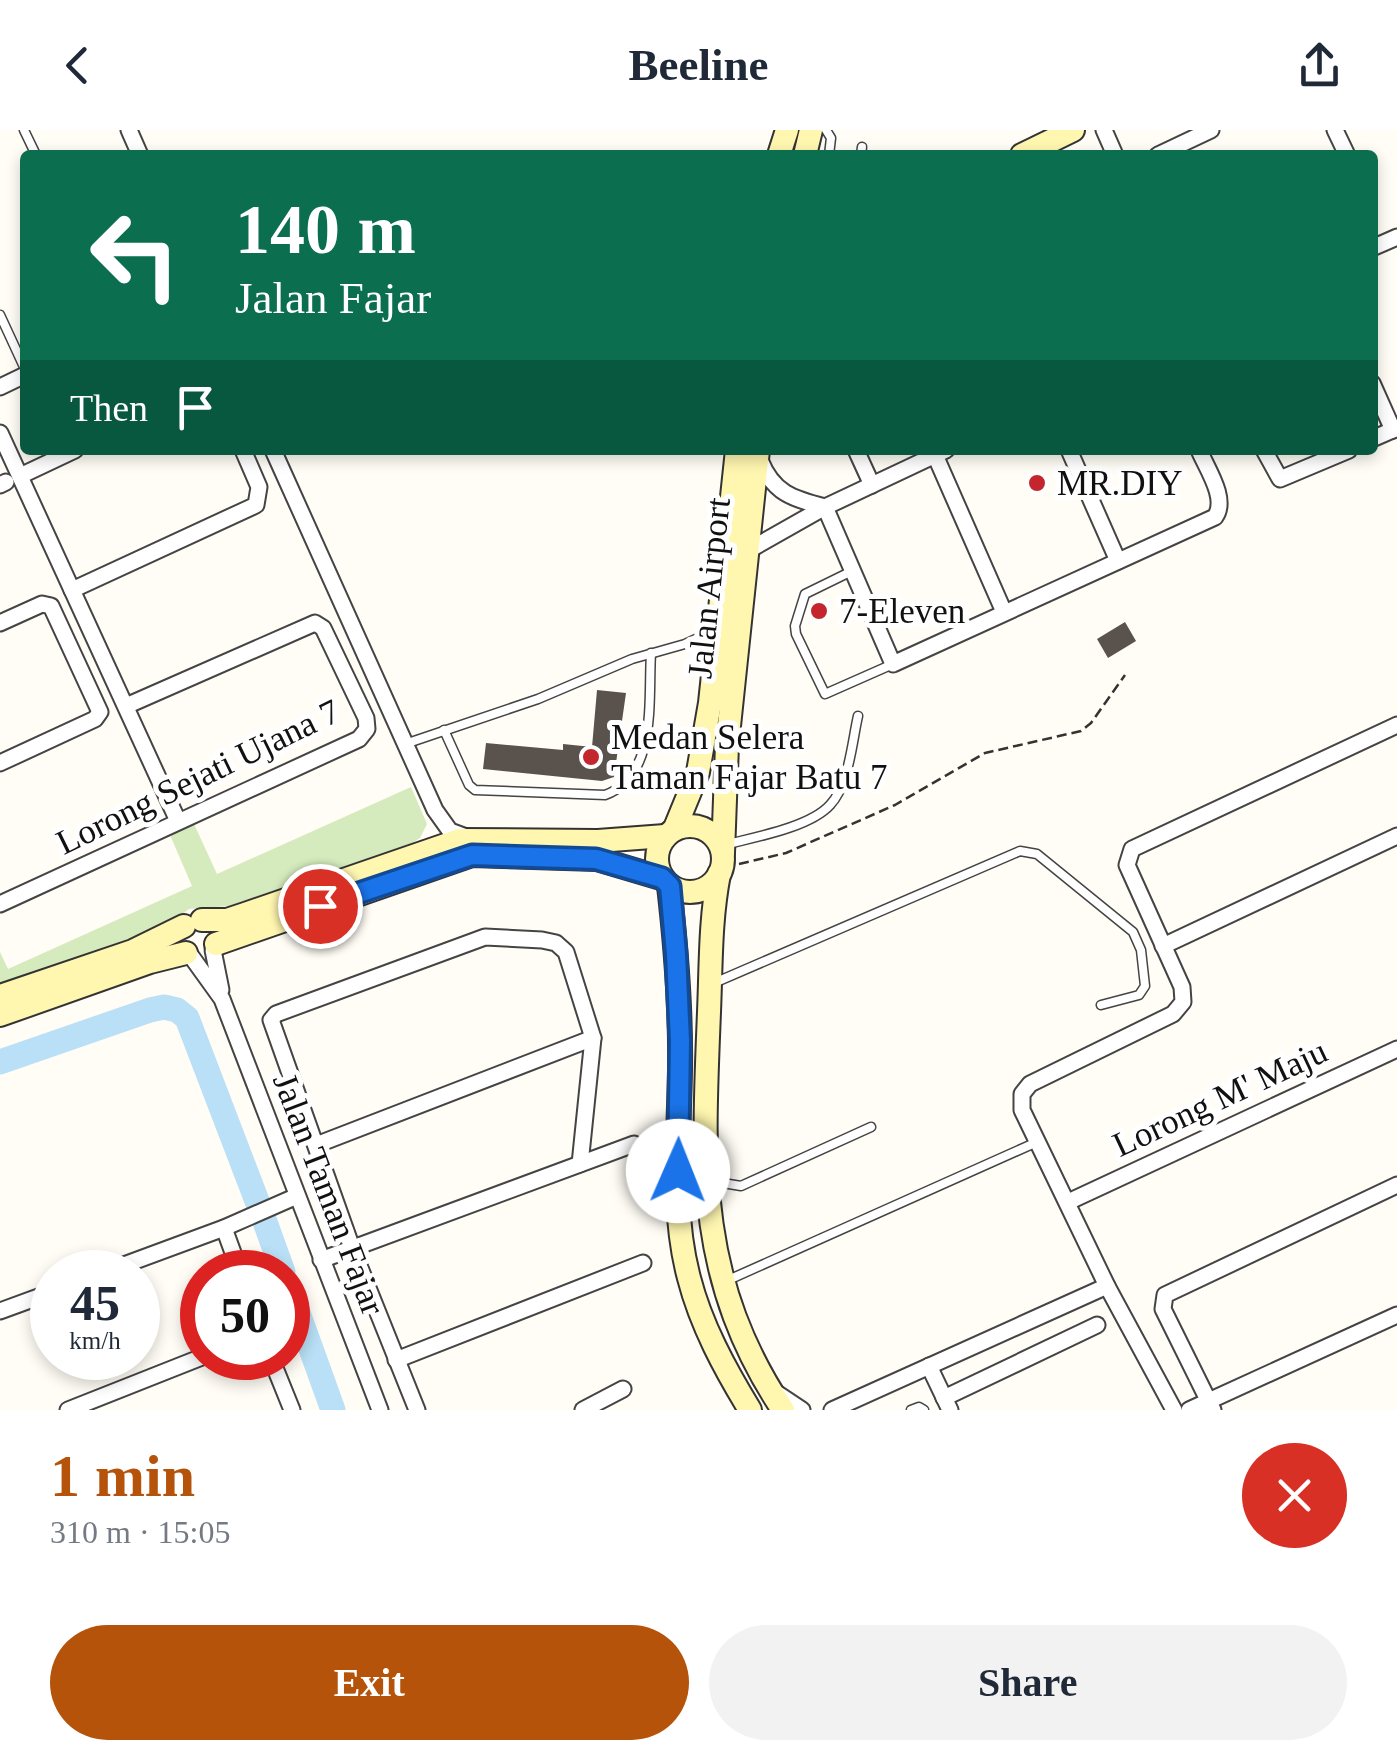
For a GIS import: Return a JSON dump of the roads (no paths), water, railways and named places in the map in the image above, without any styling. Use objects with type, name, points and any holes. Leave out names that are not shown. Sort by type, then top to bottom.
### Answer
[{"type":"main road","points":[[1032,150],[1073,130]]},
{"type":"main road","name":"Jalan Airport","points":[[670,832],[698,772],[710,703],[732,503],[749,455]]},
{"type":"main road","name":"Jalan Airport","points":[[750,455],[749,550],[727,744],[722,859],[713,905],[707,1180],[711,1231],[722,1283],[766,1386],[783,1410]]},
{"type":"main road","points":[[0,996],[134,951],[193,923],[227,920],[420,852],[473,839],[598,841],[670,832],[690,825],[705,829],[717,839],[722,859],[712,883],[692,892],[596,859],[472,855],[201,951],[150,962],[0,1015]]},
{"type":"main road","points":[[670,832],[656,856],[666,882],[680,1041],[678,1171],[688,1276],[708,1331],[750,1410]]},
{"type":"main road","points":[[193,923],[216,932],[201,951]]},
{"type":"main road","points":[[193,923],[179,937],[201,951]]},
{"type":"street","points":[[1169,150],[1211,130]]},
{"type":"street","points":[[1196,137],[1202,150]]},
{"type":"street","points":[[1378,395],[1395,429]]},
{"type":"street","points":[[0,432],[9,481],[72,590],[178,821]]},
{"type":"street","points":[[9,481],[64,455]]},
{"type":"street","points":[[72,590],[250,509],[259,500],[259,487],[245,455]]},
{"type":"street","points":[[275,455],[435,810],[455,834],[473,839]]},
{"type":"street","points":[[753,455],[785,496],[825,508]]},
{"type":"street","points":[[858,455],[872,485]]},
{"type":"street","points":[[749,550],[825,508],[937,455]]},
{"type":"street","points":[[942,455],[1004,612]]},
{"type":"street","points":[[1071,455],[1118,561]]},
{"type":"street","points":[[825,508],[893,664],[1215,517],[1220,500],[1200,455]]},
{"type":"street","points":[[1266,455],[1275,475],[1286,479],[1338,455]]},
{"type":"street","points":[[0,623],[48,604],[53,608],[99,708],[99,714],[0,763]]},
{"type":"street","name":"Lorong Sejati Ujana 7","points":[[0,904],[359,739],[367,729],[366,718],[324,628],[316,622],[126,706]]},
{"type":"street","points":[[1174,1410],[1107,1286],[1038,1142],[1020,1101],[1022,1094],[1030,1084],[1179,1008],[1182,987],[1127,865],[1132,849],[1397,725]]},
{"type":"street","points":[[420,852],[434,832],[435,810]]},
{"type":"street","points":[[1163,946],[1397,836]]},
{"type":"street","points":[[417,1410],[352,1248],[270,1020],[276,1014],[485,938],[556,943],[566,952],[593,1038],[580,1164]]},
{"type":"street","name":"Jalan Taman Fajar","points":[[201,951],[380,1410]]},
{"type":"street","points":[[316,1145],[593,1038]]},
{"type":"street","name":"Lorong M' Maju","points":[[1068,1202],[1397,1049]]},
{"type":"street","points":[[321,1260],[634,1144]]},
{"type":"street","points":[[1210,1406],[1164,1309],[1163,1299],[1168,1292],[1397,1185]]},
{"type":"street","points":[[160,1252],[297,1196]]},
{"type":"street","points":[[224,1228],[232,1250]]},
{"type":"street","points":[[396,1360],[643,1263]]},
{"type":"street","points":[[832,1410],[1107,1286]]},
{"type":"street","points":[[0,1311],[30,1300]]},
{"type":"street","points":[[1188,1410],[1210,1406],[1397,1315]]},
{"type":"street","points":[[928,1366],[947,1404],[1097,1325]]},
{"type":"street","points":[[68,1410],[180,1366]]},
{"type":"street","points":[[280,1380],[292,1410]]},
{"type":"street","points":[[766,1386],[802,1410]]},
{"type":"street","points":[[583,1410],[622,1389]]},
{"type":"lane","points":[[0,316],[20,360]]},
{"type":"lane","points":[[0,344],[11,338]]},
{"type":"lane","points":[[852,571],[805,594],[796,634],[824,694],[893,664]]},
{"type":"lane","points":[[405,744],[685,644],[709,630],[722,608]]},
{"type":"lane","points":[[685,644],[704,649],[710,703]]},
{"type":"lane","points":[[444,730],[469,785],[475,790],[604,795],[618,790],[644,750],[651,653]]},
{"type":"lane","points":[[722,859],[814,817],[830,805],[839,790],[858,716]]},
{"type":"lane","points":[[710,985],[1020,851],[1038,854],[1133,932],[1141,950],[1145,986],[1139,995],[1101,1005]]},
{"type":"lane","points":[[707,1180],[741,1186],[871,1127]]},
{"type":"lane","points":[[722,1283],[1038,1142]]},
{"type":"lane","points":[[910,1410],[924,1410]]},
{"type":"waterway","points":[[0,1062],[150,1010],[177,1010],[187,1018],[257,1201]]},
{"type":"waterway","points":[[265,1222],[275,1250]]},
{"type":"waterway","points":[[310,1346],[333,1410]]},
{"type":"place","name":"MR.DIY","points":[[1037,483]]},
{"type":"place","name":"7-Eleven","points":[[819,611]]},
{"type":"place","name":"Medan Selera Taman Fajar Batu 7","points":[[591,757]]}]
